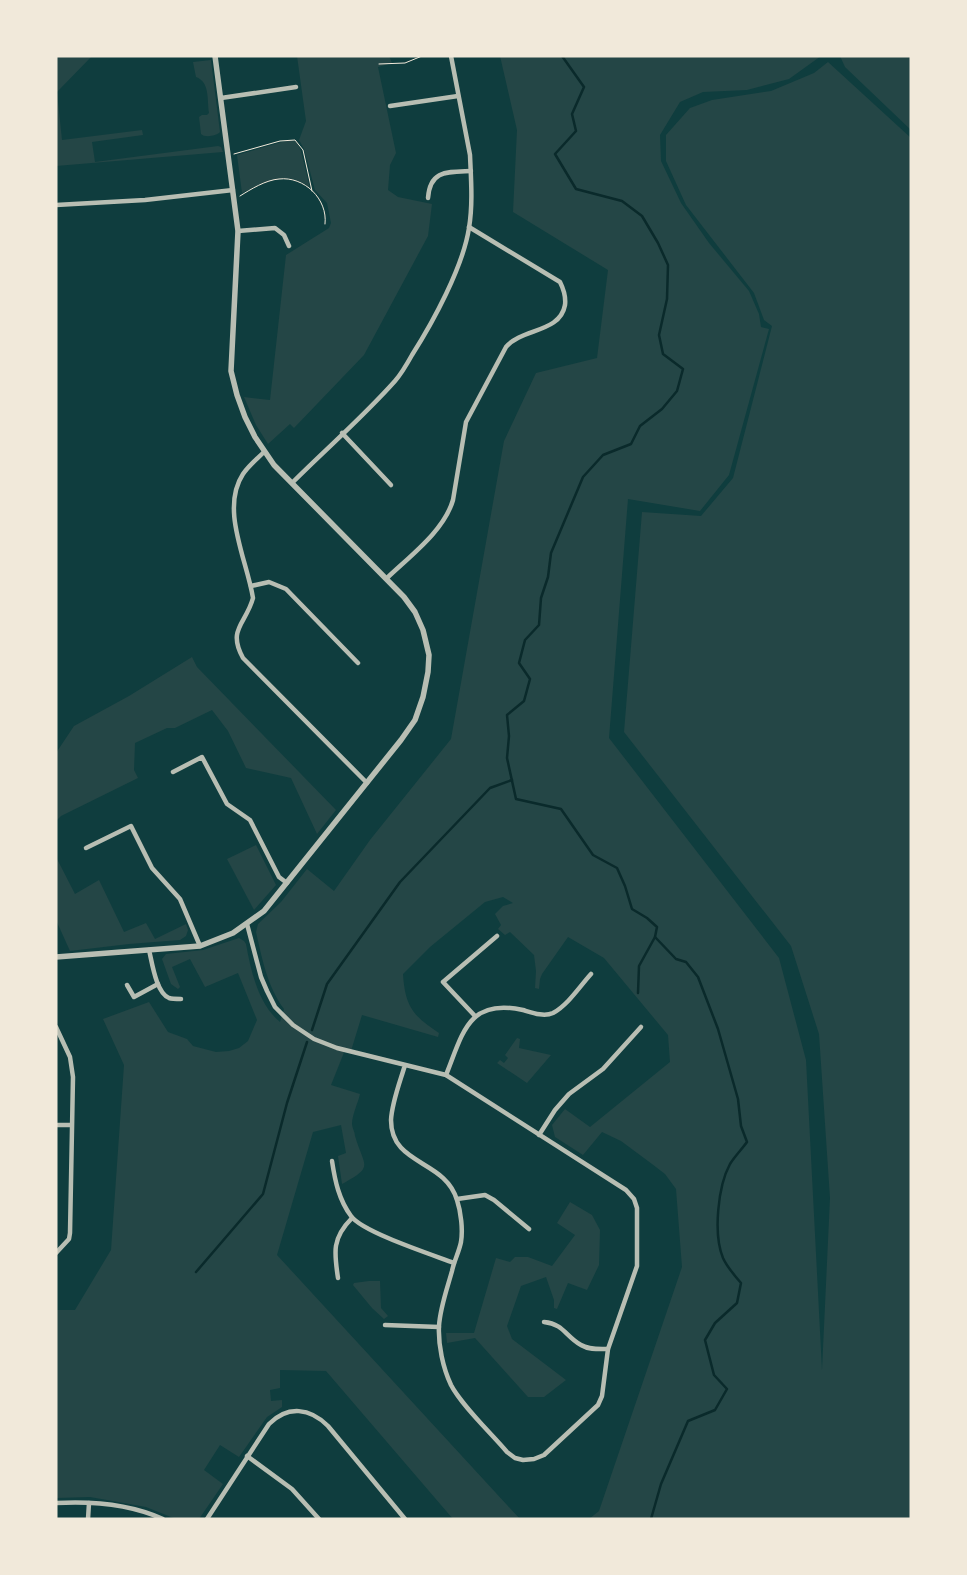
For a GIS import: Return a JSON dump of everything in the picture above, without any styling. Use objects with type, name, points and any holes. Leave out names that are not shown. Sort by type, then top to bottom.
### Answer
[{"type":"street","points":[[56,957],[200,946],[233,933],[264,911],[415,720],[423,697],[428,672],[429,655],[423,630],[415,612],[387,578],[274,465],[264,452],[245,417],[236,395],[231,372],[238,231],[215,56]]},
{"type":"street","points":[[292,483],[396,380],[424,336],[464,251],[470,227],[472,190],[470,155],[451,56]]},
{"type":"street","points":[[221,98],[296,86]]},
{"type":"street","points":[[390,106],[458,96]]},
{"type":"street","points":[[428,198],[429,186],[438,175],[471,171]]},
{"type":"street","points":[[56,205],[145,200],[233,190]]},
{"type":"street","points":[[387,578],[443,524],[450,511],[466,422],[506,347],[519,336],[555,323],[560,317],[565,303],[565,294],[560,282],[470,227]]},
{"type":"street","points":[[238,231],[275,228],[284,235],[289,246]]},
{"type":"street","points":[[342,433],[391,486]]},
{"type":"street","points":[[264,452],[249,465],[242,475],[233,500],[233,515],[253,598],[250,609],[239,627],[236,637],[238,648],[243,658],[367,783]]},
{"type":"street","points":[[251,586],[269,582],[286,589],[358,663]]},
{"type":"street","points":[[173,772],[202,757],[227,804],[250,820],[279,877],[287,883]]},
{"type":"street","points":[[86,848],[131,826],[152,868],[180,899],[200,946]]},
{"type":"street","points":[[247,924],[261,977],[274,1007],[292,1025],[314,1039],[337,1048],[446,1075],[626,1190],[634,1199],[637,1208],[635,1274],[608,1350],[602,1396],[598,1405],[544,1455],[534,1459],[523,1460],[515,1458],[508,1452],[461,1398],[452,1386],[446,1371],[439,1326],[461,1241],[461,1224],[457,1199],[449,1183],[438,1173],[400,1148],[394,1138],[391,1118],[405,1065]]},
{"type":"street","points":[[475,1016],[443,982],[496,936]]},
{"type":"street","points":[[148,950],[162,992],[168,998],[181,999]]},
{"type":"street","points":[[446,1075],[464,1032],[475,1016],[493,1008],[503,1007],[541,1015],[552,1013],[562,1007],[591,974]]},
{"type":"street","points":[[127,985],[134,996],[158,984]]},
{"type":"street","points":[[540,1135],[555,1110],[569,1094],[603,1069],[641,1026]]},
{"type":"street","points":[[56,1027],[73,1068],[70,1232],[69,1239],[56,1253]]},
{"type":"street","points":[[56,1125],[71,1126]]},
{"type":"street","points":[[332,1162],[339,1194],[352,1218],[372,1231],[454,1263]]},
{"type":"street","points":[[457,1199],[485,1195],[494,1200],[529,1229]]},
{"type":"street","points":[[338,1278],[335,1250],[336,1240],[343,1227],[352,1218]]},
{"type":"street","points":[[544,1322],[555,1323],[580,1345],[591,1349],[608,1350]]},
{"type":"street","points":[[385,1325],[439,1326]]},
{"type":"street","points":[[207,1519],[269,1424],[281,1414],[298,1411],[314,1415],[328,1426],[405,1519]]},
{"type":"street","points":[[247,1456],[292,1489],[319,1519]]},
{"type":"street","points":[[56,1503],[89,1503],[130,1509],[163,1519]]},
{"type":"street","points":[[88,1519],[89,1503]]},
{"type":"street","points":[[211,1514],[216,1519]]},
{"type":"path","points":[[379,64],[405,63],[422,56]]},
{"type":"path","points":[[229,156],[280,141],[295,140],[303,150],[312,191]]},
{"type":"path","points":[[234,199],[272,180],[278,179],[301,183],[312,191],[323,207],[326,218],[325,224]]},
{"type":"shaded area","points":[[56,56],[92,56],[57,92],[62,140],[142,130],[143,135],[92,142],[95,162],[218,146],[221,147],[223,152],[56,166]]},
{"type":"shaded area","points":[[297,56],[389,56],[392,63],[378,67],[396,153],[390,165],[388,190],[398,197],[432,204],[428,236],[364,355],[294,428],[290,424],[268,444],[256,425],[244,397],[270,400],[286,255],[329,228],[331,223],[327,203],[315,190],[304,149],[299,140],[306,121]]},
{"type":"shaded area","points":[[500,56],[821,56],[789,79],[747,90],[703,92],[680,102],[660,135],[661,161],[681,203],[709,243],[749,291],[759,314],[761,327],[769,329],[729,475],[700,511],[628,499],[609,738],[779,958],[806,1060],[822,1370],[830,1198],[819,1034],[791,946],[624,732],[642,512],[701,516],[733,478],[772,326],[764,320],[754,293],[686,205],[666,161],[666,135],[690,108],[712,100],[771,91],[814,73],[828,62],[911,138],[911,1519],[589,1519],[599,1511],[682,1267],[676,1189],[665,1174],[621,1141],[602,1132],[583,1155],[555,1137],[552,1125],[565,1109],[590,1127],[670,1062],[668,1035],[604,958],[568,937],[542,974],[539,989],[535,988],[536,971],[534,955],[510,932],[505,935],[498,929],[501,925],[495,914],[503,906],[513,903],[503,897],[485,902],[430,947],[403,974],[408,1002],[423,1021],[439,1033],[438,1037],[362,1015],[351,1051],[345,1050],[331,1085],[360,1094],[352,1124],[364,1160],[363,1169],[342,1184],[338,1156],[346,1153],[341,1125],[313,1132],[277,1255],[520,1519],[453,1519],[326,1371],[280,1370],[280,1388],[270,1390],[271,1401],[282,1400],[282,1407],[267,1417],[239,1457],[220,1445],[204,1470],[223,1484],[199,1519],[176,1519],[146,1507],[90,1497],[56,1498],[56,1310],[75,1310],[111,1250],[124,1065],[103,1019],[149,1002],[168,1032],[187,1039],[193,1046],[216,1052],[239,1048],[248,1041],[257,1020],[238,973],[205,987],[190,959],[172,967],[180,987],[178,989],[171,984],[162,959],[166,954],[203,950],[239,938],[246,944],[253,976],[261,997],[272,1015],[280,1022],[284,1009],[273,991],[266,972],[256,932],[258,924],[281,902],[307,869],[334,891],[370,840],[451,739],[504,441],[536,373],[597,358],[608,270],[513,212],[517,130]]},
{"type":"shaded area","points":[[840,56],[911,56],[911,130],[845,67]]},
{"type":"shaded area","points":[[211,60],[220,132],[216,135],[208,136],[201,134],[199,117],[209,113],[206,87],[196,77],[193,62]]},
{"type":"shaded area","points":[[289,140],[297,142],[301,151],[310,188],[294,179],[285,179],[268,182],[242,193],[237,155]]},
{"type":"shaded area","points":[[192,657],[197,667],[336,810],[317,834],[291,778],[246,768],[228,731],[212,710],[175,728],[167,728],[135,743],[134,770],[138,778],[61,816],[56,821],[56,753],[74,726],[129,696]]},
{"type":"shaded area","points":[[256,845],[276,885],[254,910],[227,859]]},
{"type":"shaded area","points":[[56,857],[75,894],[99,880],[124,932],[146,923],[155,939],[186,924],[188,930],[186,936],[180,940],[70,951],[56,920]]},
{"type":"shaded area","points":[[517,1038],[520,1039],[519,1048],[551,1055],[527,1083],[497,1063],[500,1060],[504,1063],[508,1058],[505,1055]]},
{"type":"shaded area","points":[[570,1202],[592,1215],[600,1230],[599,1265],[587,1290],[568,1283],[557,1309],[554,1308],[554,1300],[546,1277],[521,1286],[507,1326],[512,1339],[566,1380],[544,1397],[528,1397],[475,1338],[447,1343],[446,1333],[474,1333],[496,1258],[510,1262],[515,1257],[528,1257],[552,1266],[575,1235],[557,1223]]},
{"type":"shaded area","points":[[380,1281],[381,1308],[388,1316],[384,1319],[353,1285],[354,1283]]},
{"type":"waterway","points":[[562,56],[584,87],[572,114],[576,131],[555,154],[576,189],[622,201],[642,216],[668,265],[667,299],[659,335],[663,354],[683,369],[677,391],[662,409],[640,426],[631,444],[603,455],[583,477],[551,553],[548,577],[541,598],[539,625],[525,640],[519,663],[530,679],[524,701],[507,715],[509,736],[507,758],[516,799],[561,809],[593,855],[617,868],[632,909],[657,927],[655,937],[676,959],[686,962],[698,977],[718,1029],[738,1099],[741,1126],[747,1142],[732,1161],[726,1173],[718,1210],[718,1236],[723,1258],[741,1283],[737,1303],[715,1323],[705,1340],[714,1375],[727,1389],[715,1410],[688,1421],[661,1484],[651,1519]]},
{"type":"waterway","points":[[312,1030],[327,984],[400,882],[490,788],[512,780]]},
{"type":"waterway","points":[[638,993],[639,966],[655,937]]},
{"type":"waterway","points":[[196,1272],[263,1194],[287,1103],[307,1042]]}]
